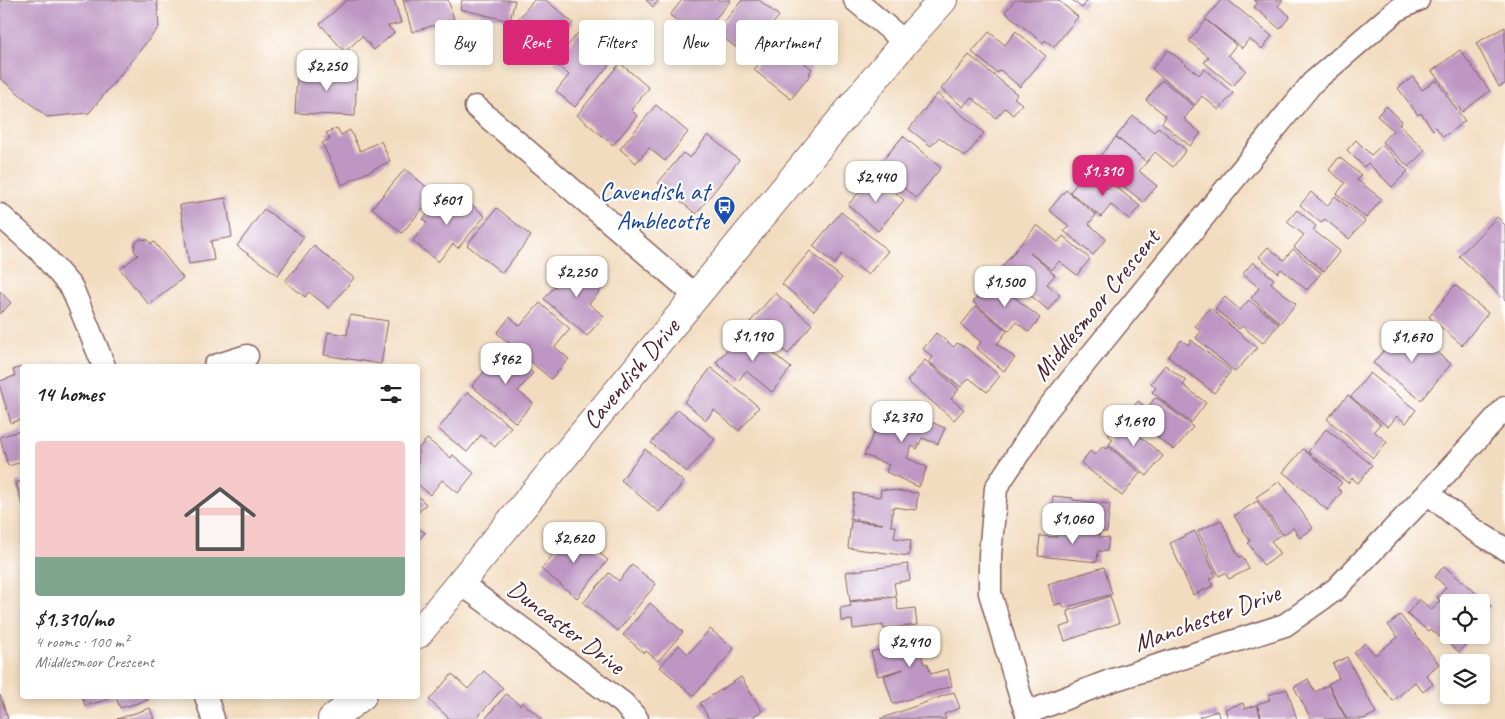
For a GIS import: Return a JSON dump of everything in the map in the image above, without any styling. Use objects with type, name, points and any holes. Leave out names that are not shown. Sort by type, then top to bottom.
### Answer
[{"type":"street","points":[[855,0],[905,42]]},
{"type":"street","name":"Cavendish Drive","points":[[420,632],[905,42],[943,0]]},
{"type":"street","name":"Middlesmoor Crescent","points":[[1028,716],[990,593],[990,555],[996,488],[1046,411],[1312,83],[1403,3]]},
{"type":"street","points":[[476,108],[696,296]]},
{"type":"street","points":[[0,215],[39,250],[72,288],[103,364]]},
{"type":"street","points":[[221,364],[247,356]]},
{"type":"street","name":"Manchester Drive","points":[[1028,716],[1110,681],[1285,625],[1336,589],[1428,494],[1505,408]]},
{"type":"street","points":[[1428,494],[1471,528],[1505,549]]},
{"type":"street","name":"Duncaster Drive","points":[[460,582],[623,703],[637,719]]},
{"type":"street","points":[[207,699],[213,719]]},
{"type":"street","points":[[332,719],[358,699]]},
{"type":"building","points":[[0,0],[157,0],[159,27],[89,113],[47,117],[0,78]]},
{"type":"building","points":[[347,0],[394,0],[401,23],[388,26],[394,33],[374,50],[362,36],[345,52],[320,24]]},
{"type":"building","points":[[403,0],[448,0],[454,19],[435,20],[435,25],[412,32]]},
{"type":"building","points":[[462,0],[515,0],[510,20],[460,9]]},
{"type":"building","points":[[534,0],[546,0],[573,23],[569,27],[569,20],[517,20]]},
{"type":"building","points":[[646,0],[659,0],[653,7]]},
{"type":"building","points":[[682,0],[731,0],[714,20],[676,20],[670,15]]},
{"type":"building","points":[[742,0],[759,0],[779,16],[776,20],[736,20],[736,47],[726,40],[726,20]]},
{"type":"building","points":[[1015,0],[1058,0],[1078,17],[1054,47],[1045,40],[1043,43],[1005,12]]},
{"type":"building","points":[[1072,0],[1088,0],[1082,8]]},
{"type":"building","points":[[1221,0],[1228,0],[1272,36],[1262,49],[1249,39],[1242,48],[1205,19]]},
{"type":"building","points":[[1254,0],[1283,0],[1278,6],[1290,16],[1280,29],[1254,7],[1258,3]]},
{"type":"building","points":[[1206,20],[1236,45],[1228,55],[1246,70],[1233,86],[1204,62],[1209,57],[1189,41]]},
{"type":"building","points":[[1505,27],[1505,84],[1499,87],[1476,43]]},
{"type":"building","points":[[1016,31],[1046,56],[1020,87],[1000,70],[997,73],[972,52],[989,32],[1005,45]]},
{"type":"building","points":[[578,33],[579,65],[609,65],[575,107],[556,91],[569,75],[556,65],[569,65],[569,44]]},
{"type":"building","points":[[1168,50],[1199,75],[1204,69],[1233,93],[1219,110],[1202,96],[1195,105],[1152,69]]},
{"type":"building","points":[[1460,50],[1490,91],[1462,112],[1432,71]]},
{"type":"building","points":[[969,55],[1017,94],[1014,98],[1022,104],[1013,115],[1005,108],[996,118],[971,97],[963,107],[941,89]]},
{"type":"building","points":[[618,65],[622,65],[649,88],[631,110],[637,116],[613,145],[577,115]]},
{"type":"building","points":[[758,65],[807,65],[812,69],[809,73],[811,74],[791,99],[754,70]]},
{"type":"building","points":[[309,68],[357,70],[355,116],[295,113],[297,77],[309,78]]},
{"type":"building","points":[[1413,77],[1422,90],[1436,80],[1465,121],[1443,137],[1436,127],[1433,130],[1421,113],[1418,115],[1398,88]]},
{"type":"building","points":[[1162,80],[1194,106],[1184,119],[1201,133],[1190,146],[1162,123],[1166,116],[1146,100]]},
{"type":"building","points":[[937,94],[984,133],[965,157],[939,137],[931,146],[909,129]]},
{"type":"building","points":[[656,105],[688,132],[665,161],[649,148],[636,163],[620,149]]},
{"type":"building","points":[[1386,106],[1402,121],[1399,125],[1425,150],[1409,167],[1382,142],[1393,130],[1377,116]]},
{"type":"building","points":[[1133,116],[1154,132],[1158,127],[1186,150],[1173,167],[1155,152],[1147,162],[1116,137]]},
{"type":"building","points":[[337,128],[341,135],[350,130],[360,151],[381,141],[390,161],[342,185],[322,143],[330,139],[326,133]]},
{"type":"building","points":[[708,135],[739,160],[696,214],[658,183],[683,153],[690,158]]},
{"type":"building","points":[[903,136],[941,168],[916,198],[878,166]]},
{"type":"building","points":[[1116,137],[1147,162],[1139,171],[1157,186],[1143,202],[1115,179],[1120,173],[1100,156]]},
{"type":"building","points":[[1356,140],[1371,155],[1382,145],[1408,171],[1392,187],[1368,163],[1364,167],[1347,150]]},
{"type":"building","points":[[1339,157],[1361,175],[1357,180],[1382,199],[1366,218],[1337,194],[1345,183],[1329,170]]},
{"type":"building","points":[[405,169],[435,194],[402,233],[372,208]]},
{"type":"building","points":[[1086,172],[1107,189],[1112,184],[1140,206],[1129,219],[1111,205],[1101,217],[1070,192]]},
{"type":"building","points":[[875,174],[904,200],[878,231],[848,205]]},
{"type":"building","points":[[1066,190],[1096,215],[1089,224],[1106,239],[1093,255],[1064,231],[1069,226],[1049,210]]},
{"type":"building","points":[[445,192],[460,204],[460,207],[466,200],[485,216],[458,248],[453,244],[438,262],[413,241],[427,223],[423,219]]},
{"type":"building","points":[[1311,192],[1327,206],[1335,196],[1365,221],[1349,239],[1325,219],[1321,223],[1300,205]]},
{"type":"building","points":[[226,198],[232,237],[211,241],[214,260],[189,264],[180,205]]},
{"type":"building","points":[[497,208],[531,236],[502,273],[467,245]]},
{"type":"building","points":[[264,209],[304,237],[278,275],[237,246]]},
{"type":"building","points":[[1297,210],[1316,226],[1313,230],[1340,251],[1324,271],[1294,247],[1304,235],[1287,222]]},
{"type":"building","points":[[841,212],[888,251],[868,275],[842,254],[835,264],[813,246]]},
{"type":"building","points":[[1497,217],[1505,225],[1505,300],[1459,256]]},
{"type":"building","points":[[1037,225],[1058,242],[1063,236],[1090,259],[1077,275],[1059,261],[1052,270],[1029,252],[1055,275],[1047,284],[1060,295],[1048,310],[1000,269]]},
{"type":"building","points":[[141,239],[148,240],[151,244],[154,242],[183,278],[149,305],[120,269],[138,255],[134,251],[135,243]]},
{"type":"building","points":[[314,246],[354,278],[329,308],[309,292],[305,297],[285,281]]},
{"type":"building","points":[[1268,247],[1284,260],[1293,249],[1321,273],[1307,290],[1281,269],[1278,273],[1259,257]]},
{"type":"building","points":[[810,251],[842,278],[814,311],[782,284]]},
{"type":"building","points":[[575,262],[604,286],[589,304],[604,316],[587,336],[544,299]]},
{"type":"building","points":[[1253,262],[1274,279],[1271,283],[1296,304],[1280,323],[1251,298],[1259,288],[1243,274]]},
{"type":"building","points":[[992,279],[1040,318],[1029,332],[1016,322],[1009,331],[973,302]]},
{"type":"building","points":[[1455,285],[1488,313],[1462,345],[1429,317]]},
{"type":"building","points":[[0,291],[11,303],[0,314]]},
{"type":"building","points":[[775,293],[812,324],[788,354],[750,322]]},
{"type":"building","points":[[1225,297],[1240,310],[1249,300],[1279,324],[1263,343],[1242,326],[1239,329],[1215,309]]},
{"type":"building","points":[[540,303],[570,329],[555,347],[569,359],[551,379],[497,333],[510,317],[520,326]]},
{"type":"building","points":[[976,306],[1007,331],[997,344],[1015,358],[1004,371],[976,348],[981,342],[961,325]]},
{"type":"building","points":[[1210,308],[1257,348],[1235,372],[1196,338],[1201,331],[1195,326]]},
{"type":"building","points":[[350,315],[388,321],[381,364],[324,355],[328,332],[347,335]]},
{"type":"building","points":[[1404,326],[1451,364],[1421,400],[1373,363]]},
{"type":"building","points":[[744,329],[791,368],[772,392],[746,371],[738,381],[716,363]]},
{"type":"building","points":[[936,333],[954,347],[957,343],[965,347],[1000,376],[987,392],[969,378],[961,387],[929,362],[933,357],[923,349]]},
{"type":"building","points":[[1181,340],[1188,345],[1191,340],[1231,371],[1214,393],[1168,357]]},
{"type":"building","points":[[504,348],[533,373],[518,391],[533,403],[516,423],[472,386]]},
{"type":"building","points":[[925,360],[959,389],[951,399],[964,409],[954,420],[907,381]]},
{"type":"building","points":[[1165,365],[1186,381],[1183,385],[1206,403],[1191,423],[1152,392],[1156,388],[1151,383]]},
{"type":"building","points":[[20,368],[20,420],[11,423],[0,387],[0,381],[15,376],[13,370]]},
{"type":"building","points":[[711,368],[759,407],[739,431],[714,410],[706,420],[684,402]]},
{"type":"building","points":[[1370,373],[1416,410],[1406,423],[1397,416],[1388,427],[1351,397]]},
{"type":"building","points":[[468,392],[511,427],[495,447],[481,435],[467,452],[438,429]]},
{"type":"building","points":[[1348,395],[1380,424],[1374,431],[1387,442],[1373,458],[1327,419]]},
{"type":"building","points":[[1155,398],[1193,427],[1174,450],[1128,414],[1138,401],[1147,408]]},
{"type":"building","points":[[888,403],[945,428],[938,444],[922,438],[917,449],[912,446],[907,458],[927,467],[919,487],[886,472],[889,465],[864,455]]},
{"type":"building","points":[[678,409],[715,439],[687,472],[651,443]]},
{"type":"building","points":[[1123,418],[1136,428],[1134,431],[1163,456],[1147,476],[1109,445],[1113,439],[1108,435]]},
{"type":"building","points":[[1326,429],[1372,465],[1358,483],[1352,478],[1348,483],[1308,452]]},
{"type":"building","points":[[20,431],[20,463],[8,466],[0,437]]},
{"type":"building","points":[[427,439],[451,458],[453,455],[474,473],[458,493],[442,480],[430,495],[420,486],[420,447]]},
{"type":"building","points":[[1103,446],[1107,449],[1109,447],[1140,473],[1122,496],[1081,463],[1090,451],[1095,455]]},
{"type":"building","points":[[645,449],[684,482],[659,512],[621,480]]},
{"type":"building","points":[[1303,449],[1342,483],[1337,488],[1342,492],[1327,510],[1283,472]]},
{"type":"building","points":[[1280,481],[1313,528],[1300,538],[1293,528],[1283,535],[1256,497]]},
{"type":"building","points":[[20,482],[20,497],[16,483]]},
{"type":"building","points":[[881,489],[918,493],[916,510],[893,507],[891,526],[896,526],[894,538],[911,540],[909,556],[848,548],[851,521],[883,524],[850,519],[854,493],[880,497]]},
{"type":"building","points":[[1053,496],[1110,504],[1107,532],[1062,528],[1063,513],[1052,512]]},
{"type":"building","points":[[420,498],[426,504],[420,511]]},
{"type":"building","points":[[1257,501],[1280,535],[1271,541],[1280,554],[1264,566],[1248,543],[1250,541],[1234,516]]},
{"type":"building","points":[[1221,520],[1239,557],[1242,556],[1249,569],[1229,579],[1225,573],[1219,576],[1198,531]]},
{"type":"building","points":[[1058,528],[1100,533],[1099,537],[1109,538],[1107,551],[1098,551],[1097,562],[1038,556],[1040,536],[1057,537]]},
{"type":"building","points":[[420,529],[425,533],[420,539]]},
{"type":"building","points":[[572,531],[608,560],[577,598],[541,569]]},
{"type":"building","points":[[1195,531],[1216,576],[1210,579],[1213,586],[1193,595],[1170,543]]},
{"type":"building","points":[[908,564],[910,580],[894,583],[896,595],[850,601],[846,572]]},
{"type":"building","points":[[632,565],[656,584],[618,631],[583,603],[609,573],[619,581]]},
{"type":"building","points":[[1444,566],[1477,594],[1440,594],[1446,587],[1435,577]]},
{"type":"building","points":[[1104,567],[1112,594],[1064,608],[1062,603],[1054,605],[1048,584]]},
{"type":"building","points":[[1110,596],[1119,623],[1065,641],[1060,627],[1071,624],[1067,611]]},
{"type":"building","points":[[896,597],[898,610],[915,608],[917,625],[884,629],[883,625],[853,629],[852,620],[841,621],[840,608],[851,606],[850,602]]},
{"type":"building","points":[[1419,599],[1432,610],[1439,601],[1440,637],[1430,629],[1428,631],[1407,614]]},
{"type":"building","points":[[650,603],[683,632],[658,661],[646,651],[644,653],[623,635]]},
{"type":"building","points":[[1400,615],[1439,664],[1426,675],[1433,684],[1423,692],[1415,682],[1393,701],[1354,653],[1365,643],[1375,655],[1398,637],[1388,625]]},
{"type":"building","points":[[931,628],[935,645],[920,649],[924,664],[927,663],[931,674],[948,669],[952,686],[893,704],[884,676],[904,669],[878,676],[871,652],[901,643],[899,638]]},
{"type":"building","points":[[710,629],[734,649],[694,696],[660,667],[679,645],[688,654]]},
{"type":"building","points":[[1449,644],[1466,644],[1459,652]]},
{"type":"building","points":[[1347,657],[1376,713],[1364,719],[1347,719],[1328,684],[1339,678],[1333,664]]},
{"type":"building","points":[[484,671],[503,688],[476,719],[450,719],[429,700],[452,674],[468,689]]},
{"type":"building","points":[[741,677],[762,711],[749,719],[709,719],[700,703]]},
{"type":"building","points":[[1308,679],[1315,692],[1328,685],[1346,719],[1311,719],[1294,687]]},
{"type":"building","points":[[1287,689],[1297,719],[1262,719],[1257,704],[1270,700],[1268,695]]},
{"type":"building","points":[[954,692],[960,708],[944,714],[946,719],[880,719]]},
{"type":"building","points":[[506,694],[520,705],[522,702],[542,719],[485,719]]},
{"type":"building","points":[[0,695],[8,719],[0,719]]},
{"type":"building","points":[[83,699],[109,699],[85,706]]},
{"type":"building","points":[[117,699],[148,699],[148,700],[120,708]]},
{"type":"building","points":[[1243,703],[1245,709],[1257,705],[1261,719],[1228,719],[1225,709]]},
{"type":"building","points":[[150,708],[154,719],[117,719]]},
{"type":"building","points":[[1217,711],[1220,719],[1200,719],[1199,717]]},
{"type":"place","name":"Cavendish at Amblecotte","points":[[725,225]]}]
